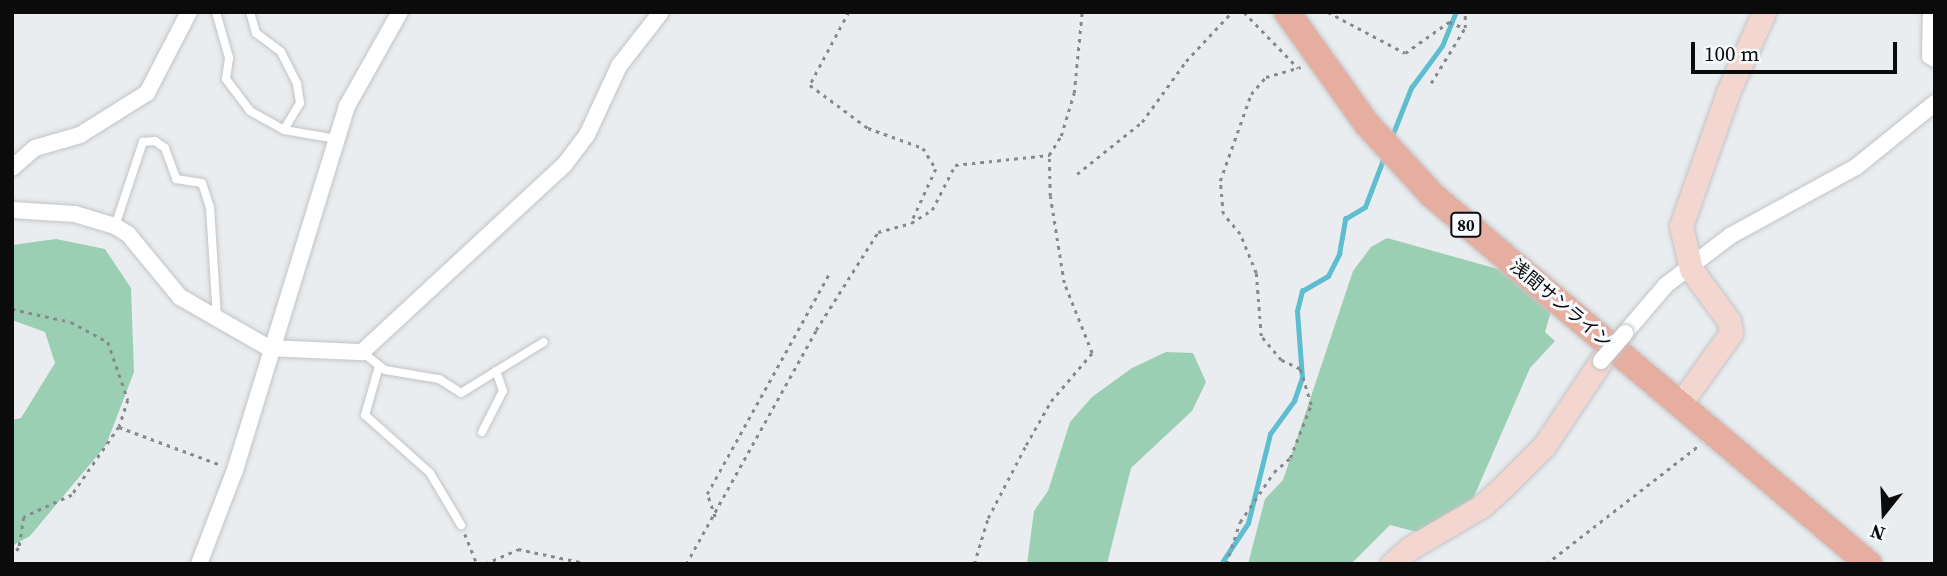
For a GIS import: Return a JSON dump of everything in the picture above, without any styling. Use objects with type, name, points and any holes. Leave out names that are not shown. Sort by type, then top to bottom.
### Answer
[{"type":"main road","name":"浅間サンライン","points":[[1287,12],[1310,65],[1432,195],[1869,564]]},
{"type":"street","points":[[12,167],[35,148],[80,135],[147,93],[189,12]]},
{"type":"street","points":[[12,210],[75,214],[115,226],[128,234],[180,296],[269,348],[362,352],[565,164],[587,135],[619,66],[660,12]]},
{"type":"street","points":[[1680,404],[1731,333],[1729,321],[1691,269],[1681,226],[1729,90],[1764,12]]},
{"type":"street","points":[[1931,12],[1930,56],[1935,59]]},
{"type":"street","points":[[199,564],[235,470],[269,348],[347,106],[399,13]]},
{"type":"street","points":[[1392,564],[1410,548],[1482,506],[1544,446],[1601,361],[1666,285],[1691,269],[1730,236],[1856,167],[1935,103]]},
{"type":"lane","points":[[216,12],[229,58],[226,79],[250,111],[284,130],[336,139]]},
{"type":"lane","points":[[250,12],[256,33],[281,52],[297,84],[300,103],[284,130]]},
{"type":"lane","points":[[115,226],[143,142],[155,141],[164,148],[176,179],[202,183],[210,207],[217,320]]},
{"type":"lane","points":[[362,352],[380,366],[439,379],[461,393],[544,342]]},
{"type":"lane","points":[[380,366],[365,415],[430,473],[461,525]]},
{"type":"lane","points":[[482,432],[503,391],[496,371]]},
{"type":"path","points":[[849,12],[810,85],[868,128],[923,148],[936,169],[911,223]]},
{"type":"path","points":[[974,564],[988,518],[1026,445],[1051,401],[1092,353],[1064,283],[1050,196],[1049,155],[1061,136],[1074,93],[1082,12]]},
{"type":"path","points":[[1077,174],[1142,122],[1186,61],[1232,12]]},
{"type":"path","points":[[1244,12],[1310,65]]},
{"type":"path","points":[[1328,12],[1405,53],[1449,22],[1465,29]]},
{"type":"path","points":[[1431,83],[1465,29],[1465,12]]},
{"type":"path","points":[[1226,564],[1240,522],[1275,472],[1290,458],[1311,405],[1300,369],[1281,359],[1261,336],[1256,273],[1240,234],[1223,214],[1220,181],[1251,94],[1266,77],[1310,65]]},
{"type":"path","points":[[686,564],[715,517],[816,330],[878,232],[911,223],[932,210],[955,164],[1049,155]]},
{"type":"path","points":[[715,517],[707,494],[830,272]]},
{"type":"path","points":[[12,309],[71,322],[108,342],[128,400],[119,427],[72,495],[24,517],[19,548],[12,555]]},
{"type":"path","points":[[119,427],[235,470]]},
{"type":"path","points":[[1546,564],[1715,434]]},
{"type":"path","points":[[461,525],[477,564]]},
{"type":"path","points":[[485,564],[518,549],[589,564]]},
{"type":"green space","points":[[1387,238],[1523,276],[1554,301],[1545,332],[1555,341],[1530,368],[1472,501],[1432,536],[1390,525],[1351,564],[1248,564],[1265,499],[1283,480],[1353,271],[1371,247]]},
{"type":"green space","points":[[56,239],[105,249],[131,288],[134,372],[106,445],[30,536],[12,546],[12,420],[21,418],[55,363],[45,332],[12,320],[12,245]]},
{"type":"green space","points":[[1166,352],[1193,353],[1206,382],[1192,411],[1131,468],[1107,564],[1027,564],[1034,511],[1048,491],[1070,422],[1092,397],[1132,368]]},
{"type":"waterway","points":[[1392,136],[1411,88],[1442,46],[1456,12]]},
{"type":"waterway","points":[[1221,564],[1248,523],[1270,434],[1294,401],[1302,378],[1297,311],[1302,291],[1328,276],[1339,254],[1345,219],[1365,207],[1384,157]]}]
